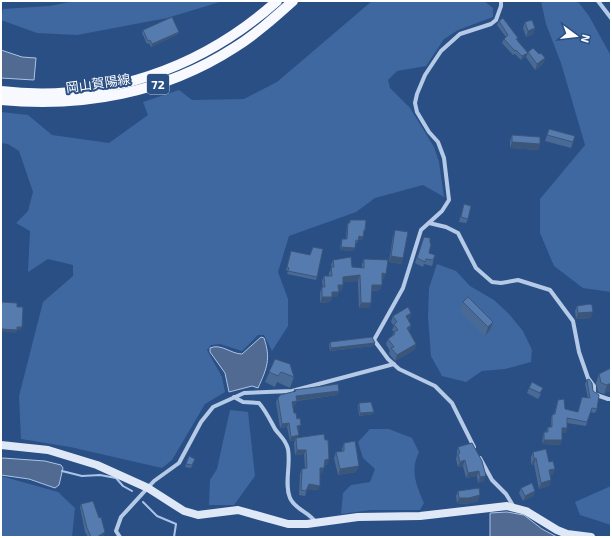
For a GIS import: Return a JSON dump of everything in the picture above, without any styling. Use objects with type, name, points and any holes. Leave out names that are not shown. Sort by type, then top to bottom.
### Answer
[{"type":"main road","name":"岡山賀陽線","points":[[1,91],[47,93],[79,91],[115,86],[140,80],[195,58],[228,39],[257,19],[277,1]]},
{"type":"main road","name":"岡山賀陽線","points":[[1,100],[80,102],[144,89],[200,67],[233,49],[262,28],[293,1]]},
{"type":"street","points":[[501,1],[501,6],[496,20],[491,24],[460,34],[441,51],[425,75],[417,94],[415,103],[416,112],[429,132],[438,142],[444,158],[449,200],[442,211],[421,230],[403,288],[374,340],[399,369],[434,386],[452,403],[464,431],[492,480],[506,494],[514,507]]},
{"type":"street","points":[[598,1],[611,18]]},
{"type":"street","points":[[429,223],[446,227],[458,233],[476,268],[492,282],[500,283],[518,280],[550,290],[573,321],[579,352],[588,378],[594,386],[594,394],[608,399],[611,398]]},
{"type":"street","points":[[120,537],[116,531],[121,516],[154,481],[179,463],[201,422],[213,407],[244,393],[292,391],[394,364]]},
{"type":"street","points":[[234,397],[243,402],[259,402],[268,414],[275,428],[285,440],[288,450],[290,498],[297,506],[313,518],[316,523]]},
{"type":"street","points":[[1,445],[41,449],[75,457],[129,478],[148,488],[184,511],[198,515],[238,510],[288,524],[316,523],[358,516],[420,516],[502,506],[514,507],[526,511],[567,534],[591,537]]},
{"type":"shaded area","points":[[74,1],[223,1],[167,18],[77,35],[37,33],[1,20],[3,9],[50,6]]},
{"type":"shaded area","points":[[372,1],[484,1],[493,8],[493,17],[458,30],[444,39],[426,66],[397,71],[388,80],[390,88],[410,108],[434,147],[439,162],[444,197],[423,185],[375,198],[356,212],[289,236],[278,272],[288,299],[288,326],[272,351],[264,335],[258,335],[242,351],[220,344],[211,345],[207,350],[222,377],[225,392],[205,404],[172,460],[162,468],[70,447],[21,439],[19,396],[43,302],[73,276],[73,265],[48,259],[28,272],[30,231],[16,223],[28,211],[33,192],[19,151],[8,144],[1,143],[1,112],[28,115],[52,135],[109,143],[148,115],[143,102],[179,90],[192,100],[244,99],[277,82]]},
{"type":"shaded area","points":[[541,1],[575,1],[579,3],[589,16],[611,56],[611,292],[583,288],[554,266],[540,233],[540,199],[585,145],[561,63],[546,24]]},
{"type":"shaded area","points":[[1,50],[22,57],[36,58],[34,80],[1,78]]},
{"type":"shaded area","points":[[437,264],[456,271],[470,286],[494,300],[509,314],[523,331],[532,350],[531,362],[505,369],[482,371],[466,382],[442,376],[431,356],[428,317],[429,288]]},
{"type":"shaded area","points":[[261,337],[264,338],[268,358],[264,375],[258,388],[252,386],[229,392],[225,373],[210,352],[210,348],[218,347],[242,354]]},
{"type":"shaded area","points":[[230,410],[248,412],[255,476],[234,505],[209,505],[210,480],[217,469]]},
{"type":"shaded area","points":[[370,429],[389,429],[412,438],[419,452],[415,465],[415,478],[424,503],[420,510],[371,510],[341,514],[343,493],[351,485],[370,482],[375,469],[363,458],[358,442]]},
{"type":"shaded area","points":[[1,459],[45,461],[61,465],[63,468],[59,485],[55,488],[29,479],[1,475]]},
{"type":"shaded area","points":[[1,476],[58,492],[75,508],[72,537],[1,537]]},
{"type":"shaded area","points":[[611,486],[611,525],[580,515],[575,502]]},
{"type":"shaded area","points":[[507,512],[524,515],[542,529],[557,537],[490,537],[490,513]]},
{"type":"building","points":[[172,17],[179,32],[152,44],[150,40],[148,41],[143,30]]},
{"type":"building","points":[[503,18],[518,38],[516,39],[528,53],[522,56],[504,39],[508,35],[499,21]]},
{"type":"building","points":[[532,20],[535,28],[528,31],[525,22]]},
{"type":"building","points":[[533,48],[539,54],[541,53],[545,58],[537,64],[528,52]]},
{"type":"building","points":[[549,129],[575,136],[573,142],[547,135]]},
{"type":"building","points":[[512,135],[540,137],[540,144],[512,142]]},
{"type":"building","points":[[464,204],[471,206],[468,219],[461,217]]},
{"type":"building","points":[[350,220],[366,220],[363,237],[359,236],[358,241],[356,240],[355,248],[341,247],[342,239],[347,239],[348,223],[350,223]]},
{"type":"building","points":[[395,230],[408,232],[403,258],[391,256]]},
{"type":"building","points":[[424,237],[430,238],[431,244],[429,253],[435,255],[433,260],[426,259],[425,262],[417,258]]},
{"type":"building","points":[[313,247],[323,249],[317,277],[288,271],[289,268],[287,267],[291,251],[310,255]]},
{"type":"building","points":[[351,257],[352,267],[364,268],[364,259],[388,260],[386,274],[382,273],[382,285],[372,285],[371,303],[361,303],[360,275],[343,277],[343,285],[338,285],[339,292],[332,292],[332,297],[322,297],[322,287],[325,287],[324,276],[332,276],[331,267],[334,267],[333,260]]},
{"type":"building","points":[[468,297],[493,322],[488,327],[463,302]]},
{"type":"building","points":[[1,302],[17,303],[17,307],[23,307],[22,327],[17,327],[17,330],[1,329]]},
{"type":"building","points":[[592,305],[593,312],[578,313],[577,306]]},
{"type":"building","points":[[408,307],[411,313],[406,316],[411,325],[407,328],[416,344],[397,355],[391,348],[394,347],[388,339],[398,330],[394,324],[397,322],[393,316]]},
{"type":"building","points":[[372,337],[375,343],[331,348],[330,342]]},
{"type":"building","points":[[275,359],[290,364],[294,377],[281,372],[278,376],[269,372]]},
{"type":"building","points":[[611,368],[611,383],[607,385],[601,383],[599,374]]},
{"type":"building","points":[[589,379],[592,383],[593,391],[599,395],[597,409],[592,408],[587,422],[567,418],[567,428],[562,428],[562,440],[544,440],[544,432],[548,432],[548,427],[552,427],[552,415],[555,414],[558,400],[564,399],[565,409],[578,412],[582,397],[590,398],[587,380]]},
{"type":"building","points":[[532,382],[543,388],[540,393],[529,388]]},
{"type":"building","points":[[338,384],[339,391],[296,396],[297,401],[292,402],[294,413],[296,413],[297,419],[300,418],[301,425],[297,426],[299,435],[291,437],[289,423],[282,424],[278,398],[280,395],[296,391],[294,390]]},
{"type":"building","points":[[371,402],[374,412],[360,413],[359,403]]},
{"type":"building","points":[[324,434],[325,440],[328,440],[329,459],[325,460],[324,468],[320,468],[320,486],[309,484],[306,491],[301,490],[302,469],[307,468],[306,450],[297,450],[296,438]]},
{"type":"building","points":[[355,441],[359,466],[340,469],[336,452],[344,451],[344,443]]},
{"type":"building","points":[[472,443],[482,461],[486,476],[480,477],[479,471],[468,473],[465,460],[460,462],[458,447]]},
{"type":"building","points":[[546,449],[549,462],[553,461],[555,469],[549,470],[551,480],[541,483],[536,458],[534,459],[533,452]]},
{"type":"building","points":[[189,456],[195,459],[192,465],[186,464]]},
{"type":"building","points":[[532,483],[535,491],[525,496],[521,488]]},
{"type":"building","points":[[479,488],[480,495],[469,498],[459,498],[458,491]]},
{"type":"building","points":[[93,501],[99,518],[101,517],[105,532],[97,537],[91,537],[87,528],[81,504]]},
{"type":"waterway","points":[[62,471],[82,476],[100,475],[116,478],[123,486],[132,491]]},
{"type":"waterway","points":[[143,502],[157,516],[176,524],[174,537]]}]
